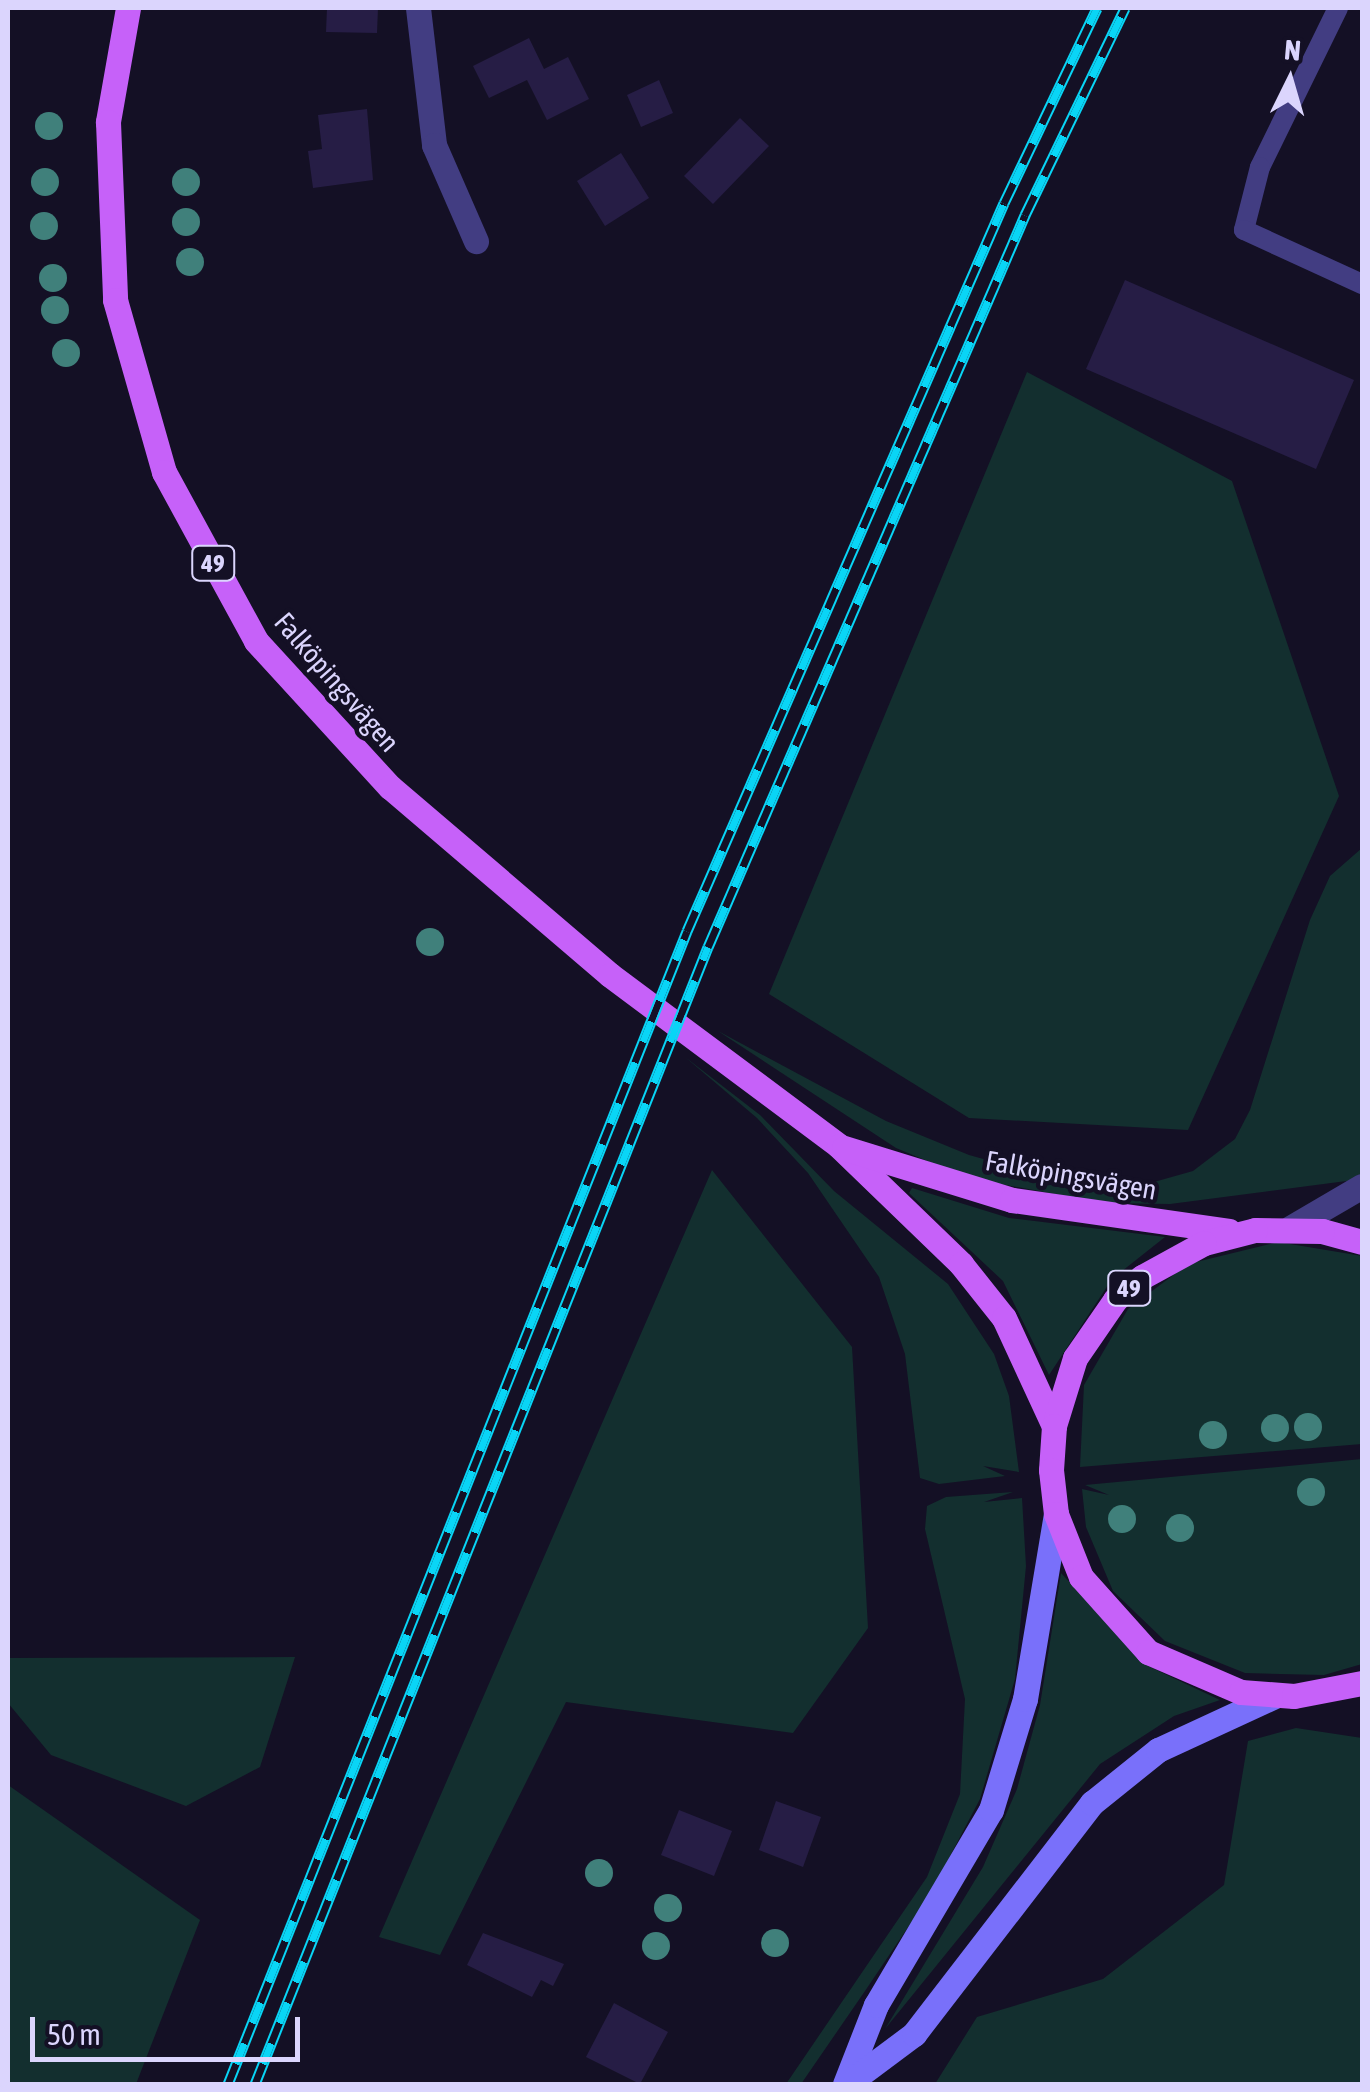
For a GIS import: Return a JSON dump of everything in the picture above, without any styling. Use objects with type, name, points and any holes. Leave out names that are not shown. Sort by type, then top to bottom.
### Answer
[{"type":"main road","name":"Falköpingsvägen","points":[[128,8],[108,122],[115,300],[164,472],[256,641],[390,787],[610,975],[839,1146],[960,1264],[1004,1318],[1054,1426]]},
{"type":"main road","name":"Falköpingsvägen","points":[[839,1146],[1012,1200],[1238,1233]]},
{"type":"main road","name":"49","points":[[1362,1242],[1290,1228],[1238,1233],[1172,1257],[1116,1300],[1075,1358],[1054,1426],[1056,1514],[1081,1577],[1135,1641],[1208,1683],[1275,1696],[1334,1691],[1362,1683]]},
{"type":"main road","points":[[846,2084],[876,2005],[991,1810],[1025,1699],[1056,1514]]},
{"type":"main road","name":"49","points":[[1334,1691],[1362,1696]]},
{"type":"main road","points":[[846,2084],[914,2034],[1092,1803],[1158,1750],[1275,1696]]},
{"type":"street","points":[[418,8],[434,145],[476,240]]},
{"type":"street","points":[[1290,1228],[1362,1186]]},
{"type":"lane","points":[[1338,8],[1260,168],[1244,230],[1362,284]]},
{"type":"green space","points":[[1027,372],[1232,481],[1339,796],[1188,1130],[969,1118],[769,994]]},
{"type":"green space","points":[[1362,848],[1362,1175],[1354,1180],[1170,1204],[1104,1203],[968,1178],[896,1148],[718,1031],[886,1121],[969,1155],[1047,1177],[1108,1183],[1154,1182],[1193,1171],[1235,1139],[1250,1110],[1310,920],[1330,876]]},
{"type":"green space","points":[[685,1057],[760,1115],[834,1191],[948,1284],[994,1354],[1009,1396],[1019,1472],[983,1466],[1005,1476],[939,1484],[920,1478],[905,1354],[879,1277],[808,1173],[757,1118]]},
{"type":"green space","points":[[712,1170],[852,1347],[868,1628],[793,1733],[566,1702],[440,1955],[379,1937]]},
{"type":"green space","points":[[912,1188],[1009,1218],[1165,1237],[1112,1279],[1049,1375],[1003,1281],[909,1193]]},
{"type":"green space","points":[[1278,1242],[1362,1256],[1362,1444],[1080,1467],[1084,1385],[1128,1309],[1188,1264]]},
{"type":"green space","points":[[1362,1459],[1362,1664],[1324,1675],[1245,1673],[1165,1641],[1113,1591],[1086,1527],[1082,1489],[1109,1495],[1085,1485]]},
{"type":"green space","points":[[1013,1492],[984,1502],[1022,1498],[1026,1566],[1015,1679],[980,1799],[929,1896],[865,1991],[801,2084],[786,2084],[927,1877],[960,1794],[965,1699],[925,1529],[927,1506],[946,1497]]},
{"type":"green space","points":[[1061,1573],[1148,1666],[1220,1700],[1174,1716],[1100,1764],[885,2029],[983,1867],[1017,1789],[1040,1705]]},
{"type":"green space","points":[[295,1657],[260,1767],[186,1806],[51,1755],[8,1703],[8,1658]]},
{"type":"green space","points":[[1296,1728],[1362,1738],[1362,2084],[935,2084],[977,2017],[1103,1979],[1224,1885],[1248,1741]]},
{"type":"green space","points":[[8,1785],[200,1920],[136,2084],[8,2084]]},
{"type":"building","points":[[327,8],[378,8],[377,33],[326,32]]},
{"type":"building","points":[[529,38],[544,69],[568,57],[589,99],[547,120],[527,80],[489,98],[473,66]]},
{"type":"building","points":[[659,80],[673,113],[641,127],[627,95]]},
{"type":"building","points":[[367,109],[373,180],[313,188],[308,151],[322,149],[318,115]]},
{"type":"building","points":[[740,118],[769,146],[713,204],[684,176]]},
{"type":"building","points":[[621,153],[649,198],[605,226],[577,181]]},
{"type":"building","points":[[1125,280],[1354,380],[1316,469],[1086,369]]},
{"type":"building","points":[[776,1801],[821,1817],[803,1867],[759,1850]]},
{"type":"building","points":[[679,1810],[732,1831],[714,1876],[661,1855]]},
{"type":"building","points":[[483,1933],[564,1964],[553,1986],[541,1980],[532,1997],[467,1965]]},
{"type":"building","points":[[614,2003],[668,2032],[640,2084],[586,2057]]},
{"type":"railway","points":[[228,2084],[687,931],[1004,203],[1097,8]]},
{"type":"railway","points":[[255,2084],[708,947],[1025,215],[1125,8]]}]
